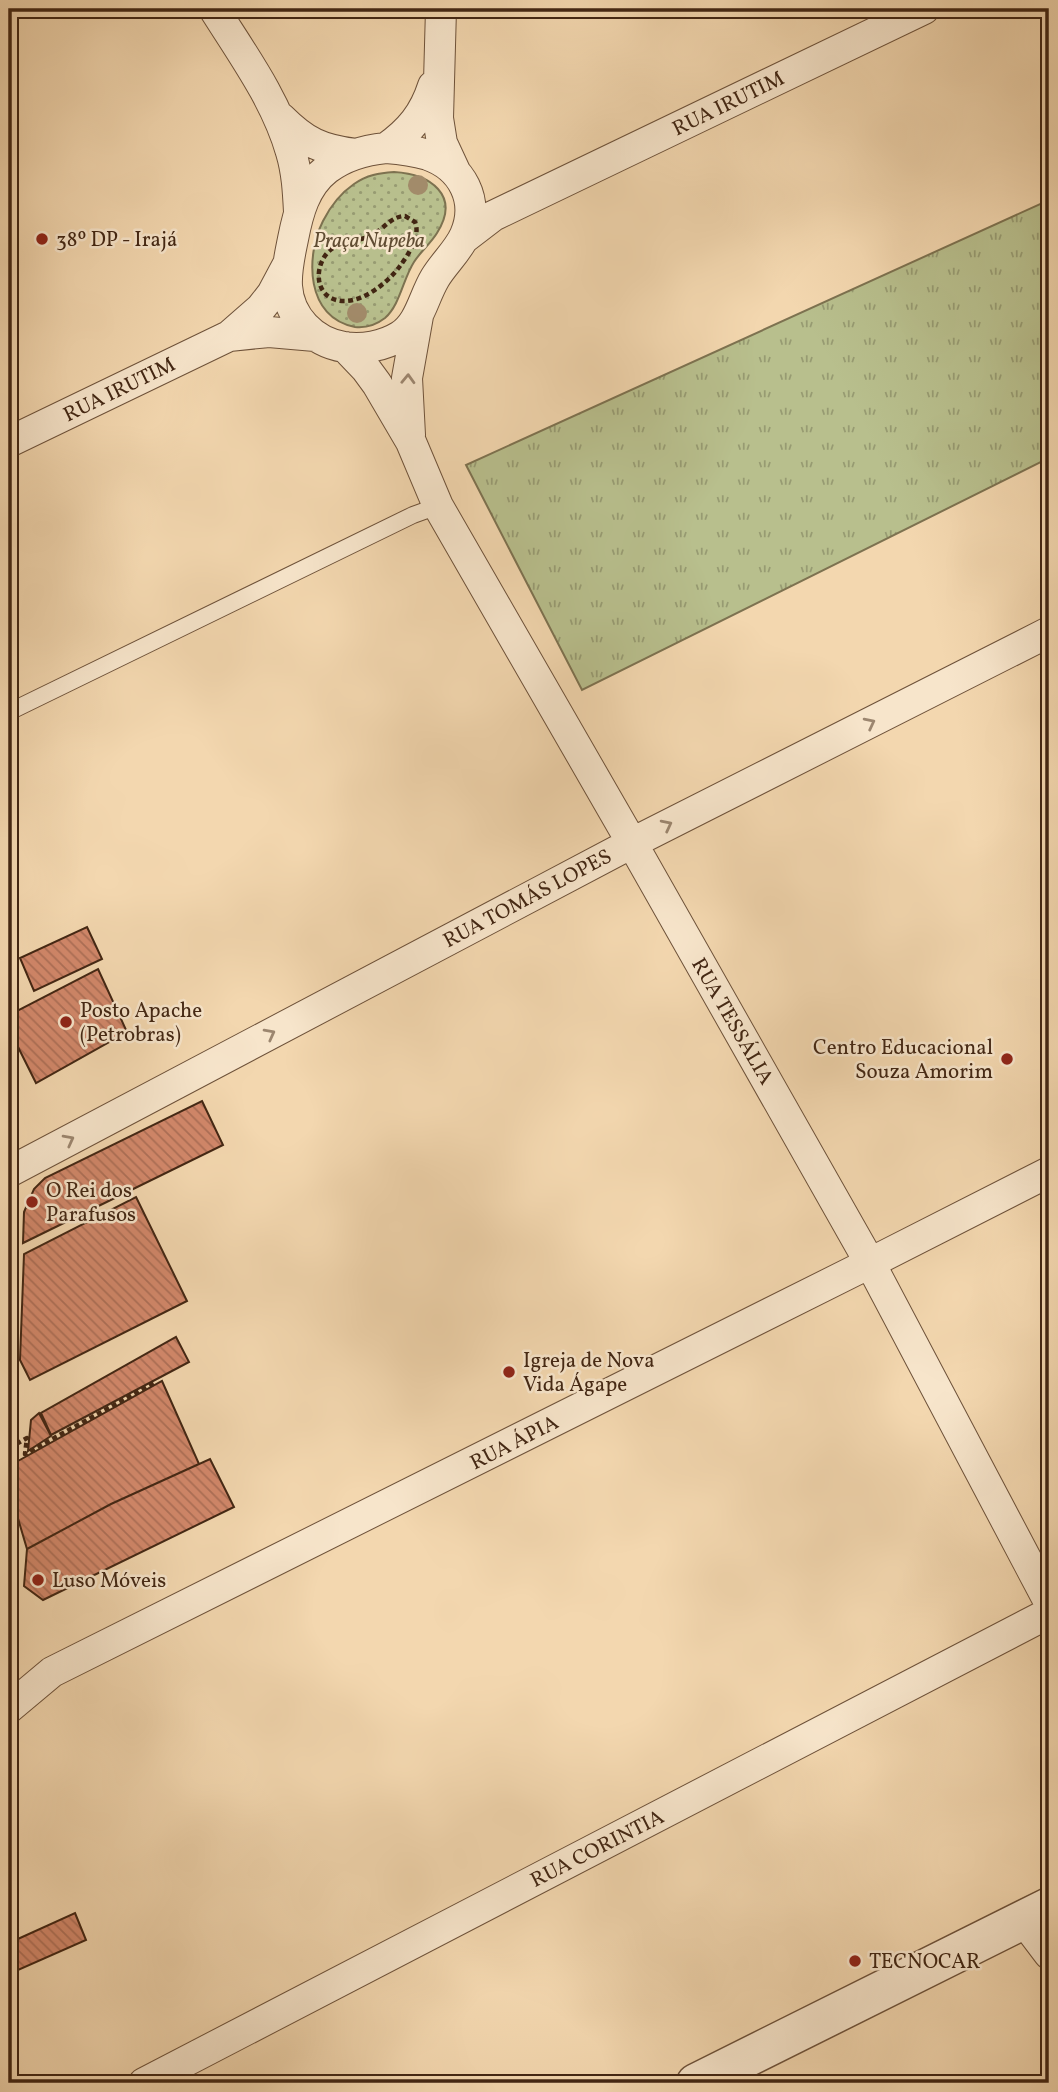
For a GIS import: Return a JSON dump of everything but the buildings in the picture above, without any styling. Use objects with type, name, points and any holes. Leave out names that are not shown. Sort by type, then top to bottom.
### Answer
[{"type":"street","points":[[214,9],[278,115],[292,155],[299,212]]},
{"type":"street","points":[[441,9],[438,104],[440,131],[442,143],[459,177],[470,199],[469,225],[463,239],[432,284],[410,328],[394,340],[366,347],[345,347],[333,344],[304,327],[289,299],[288,263],[305,195],[321,174],[334,164],[356,154],[386,148],[429,155],[459,177]]},
{"type":"street","name":"RUA IRUTIM","points":[[463,239],[493,216],[875,18],[924,9]]},
{"type":"street","points":[[386,148],[409,130],[421,115],[429,99],[439,65]]},
{"type":"street","points":[[278,115],[315,146],[356,154]]},
{"type":"street","name":"RUA IRUTIM","points":[[459,177],[478,193],[492,198],[532,198]]},
{"type":"street","name":"RUA IRUTIM","points":[[9,442],[229,336],[261,308],[272,294],[288,263]]},
{"type":"street","name":"RUA TESSÁLIA","points":[[411,442],[407,378],[418,316]]},
{"type":"street","name":"RUA IRUTIM","points":[[229,336],[269,332],[315,335]]},
{"type":"street","name":"RUA TESSÁLIA","points":[[345,347],[377,384],[411,442],[438,506],[870,1263],[1049,1602]]},
{"type":"street","name":"RUA TOMÁS LOPES","points":[[9,1172],[632,843],[1049,632]]},
{"type":"street","name":"RUA ÁPIA","points":[[9,1677],[24,1679],[52,1672],[1049,1172]]},
{"type":"street","name":"RUA CORINTIA","points":[[144,2083],[1049,1613]]},
{"type":"street","name":"RUA ÁPIA","points":[[9,1708],[52,1672]]},
{"type":"street","points":[[696,2083],[1037,1914],[1049,1954]]},
{"type":"lane","points":[[9,712],[414,515],[438,506]]},
{"type":"path","points":[[405,216],[413,220],[418,228],[414,241],[384,285],[356,298],[341,299],[329,297],[322,289],[319,268],[323,256],[334,247],[377,233],[396,217],[405,216]]},
{"type":"path","points":[[9,1448],[27,1438],[25,1454],[154,1383]]},
{"type":"green space","name":"Praça Nupeba","points":[[394,172],[419,177],[438,189],[445,208],[444,220],[435,237],[414,262],[390,313],[374,324],[355,327],[339,321],[327,312],[319,299],[312,268],[317,236],[329,211],[349,188],[368,177]]},
{"type":"green space","points":[[1049,200],[1049,458],[582,690],[466,465]]},
{"type":"place","name":"38º DP - Irajá","points":[[42,239]]},
{"type":"place","name":"Posto Apache (Petrobras)","points":[[66,1022]]},
{"type":"place","name":"Centro Educacional Souza Amorim","points":[[1007,1059]]},
{"type":"place","name":"O Rei dos Parafusos","points":[[32,1202]]},
{"type":"place","name":"Igreja de Nova Vida Ágape","points":[[509,1372]]},
{"type":"place","name":"Luso Móveis","points":[[38,1580]]},
{"type":"place","name":"TECNOCAR","points":[[855,1961]]}]
